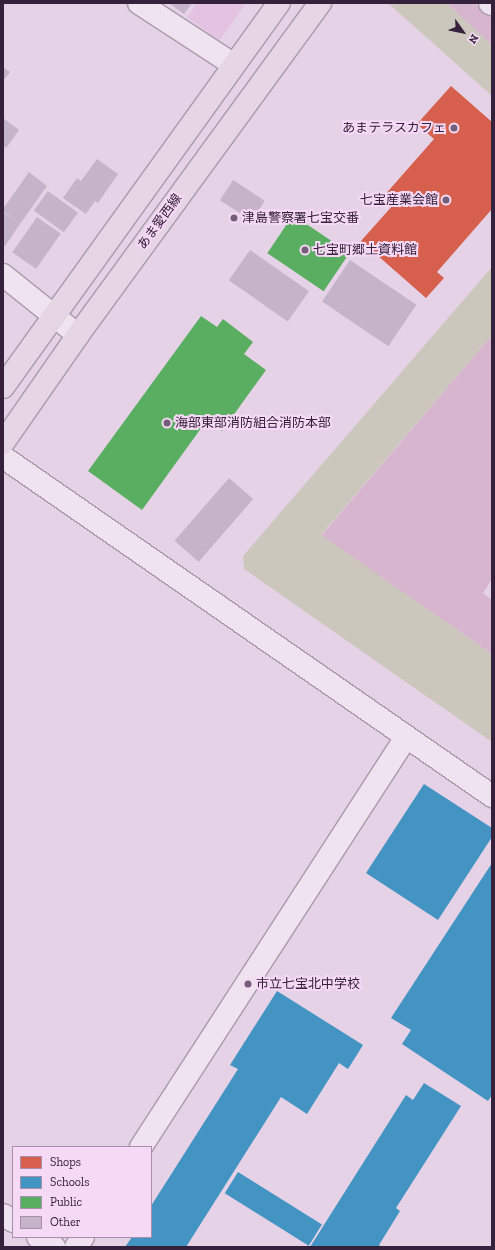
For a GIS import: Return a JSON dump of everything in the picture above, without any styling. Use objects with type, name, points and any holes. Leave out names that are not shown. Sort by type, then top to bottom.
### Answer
[{"type":"main road","points":[[3,387],[279,3]]},
{"type":"main road","name":"あま愛西線","points":[[3,443],[78,335],[320,3]]},
{"type":"street","points":[[139,3],[234,65]]},
{"type":"street","points":[[3,275],[78,335]]},
{"type":"street","points":[[3,457],[492,796]]},
{"type":"street","points":[[142,1146],[406,737]]},
{"type":"street","points":[[3,1215],[12,1220]]},
{"type":"street","points":[[40,1238],[54,1247]]},
{"type":"street","points":[[76,1247],[82,1238]]},
{"type":"shaded area","points":[[197,3],[246,3],[219,41],[187,17]]},
{"type":"shaded area","points":[[388,3],[446,3],[492,45],[492,96]]},
{"type":"shaded area","points":[[446,3],[475,3],[492,18],[492,45]]},
{"type":"shaded area","points":[[492,267],[492,335],[321,535],[492,654],[492,742],[244,569],[243,556]]},
{"type":"shaded area","points":[[492,335],[492,579],[483,593],[492,600],[492,654],[321,536]]},
{"type":"building: Shops","points":[[451,86],[492,122],[492,209],[437,272],[444,278],[426,298],[361,241],[393,205],[383,197],[434,139],[417,124]]},
{"type":"building: Schools","points":[[424,784],[492,828],[492,837],[438,920],[366,873]]},
{"type":"building: Schools","points":[[492,863],[492,1095],[488,1101],[402,1044],[411,1030],[391,1018]]},
{"type":"building: Schools","points":[[277,991],[363,1045],[348,1069],[339,1063],[307,1114],[281,1097],[186,1247],[125,1247],[131,1238],[152,1238],[152,1204],[238,1069],[230,1065]]},
{"type":"building: Schools","points":[[424,1083],[461,1106],[396,1208],[400,1211],[379,1245],[382,1247],[310,1247],[406,1095],[413,1100]]},
{"type":"building: Schools","points":[[238,1172],[322,1224],[309,1246],[225,1193]]},
{"type":"building: Public","points":[[293,215],[349,253],[324,291],[267,253]]},
{"type":"building: Public","points":[[201,316],[217,327],[223,319],[253,342],[244,354],[266,370],[222,431],[207,420],[142,510],[88,471]]},
{"type":"building: Other","points":[[169,3],[192,3],[184,14]]},
{"type":"building: Other","points":[[3,67],[10,72],[3,81]]},
{"type":"building: Other","points":[[3,118],[19,130],[6,148],[3,146]]},
{"type":"building: Other","points":[[97,159],[118,174],[98,203],[95,201],[86,214],[63,198],[77,178],[81,181]]},
{"type":"building: Other","points":[[29,172],[47,186],[20,224],[3,211],[3,209]]},
{"type":"building: Other","points":[[233,180],[265,201],[252,221],[220,200]]},
{"type":"building: Other","points":[[48,191],[78,213],[64,232],[34,210]]},
{"type":"building: Other","points":[[3,212],[20,224],[5,246],[3,244]]},
{"type":"building: Other","points":[[37,217],[61,234],[36,269],[12,252]]},
{"type":"building: Other","points":[[250,250],[309,291],[288,322],[229,280]]},
{"type":"building: Other","points":[[350,260],[416,305],[388,346],[322,301]]},
{"type":"building: Other","points":[[229,478],[253,499],[199,562],[175,541]]},
{"type":"place","name":"あまテラスカフェ","points":[[454,128]]},
{"type":"place","name":"七宝産業会館","points":[[446,200]]},
{"type":"place","name":"津島警察署七宝交番","points":[[234,218]]},
{"type":"place","name":"七宝町郷土資料館","points":[[305,250]]},
{"type":"place","name":"海部東部消防組合消防本部","points":[[167,423]]},
{"type":"place","name":"市立七宝北中学校","points":[[248,984]]}]
